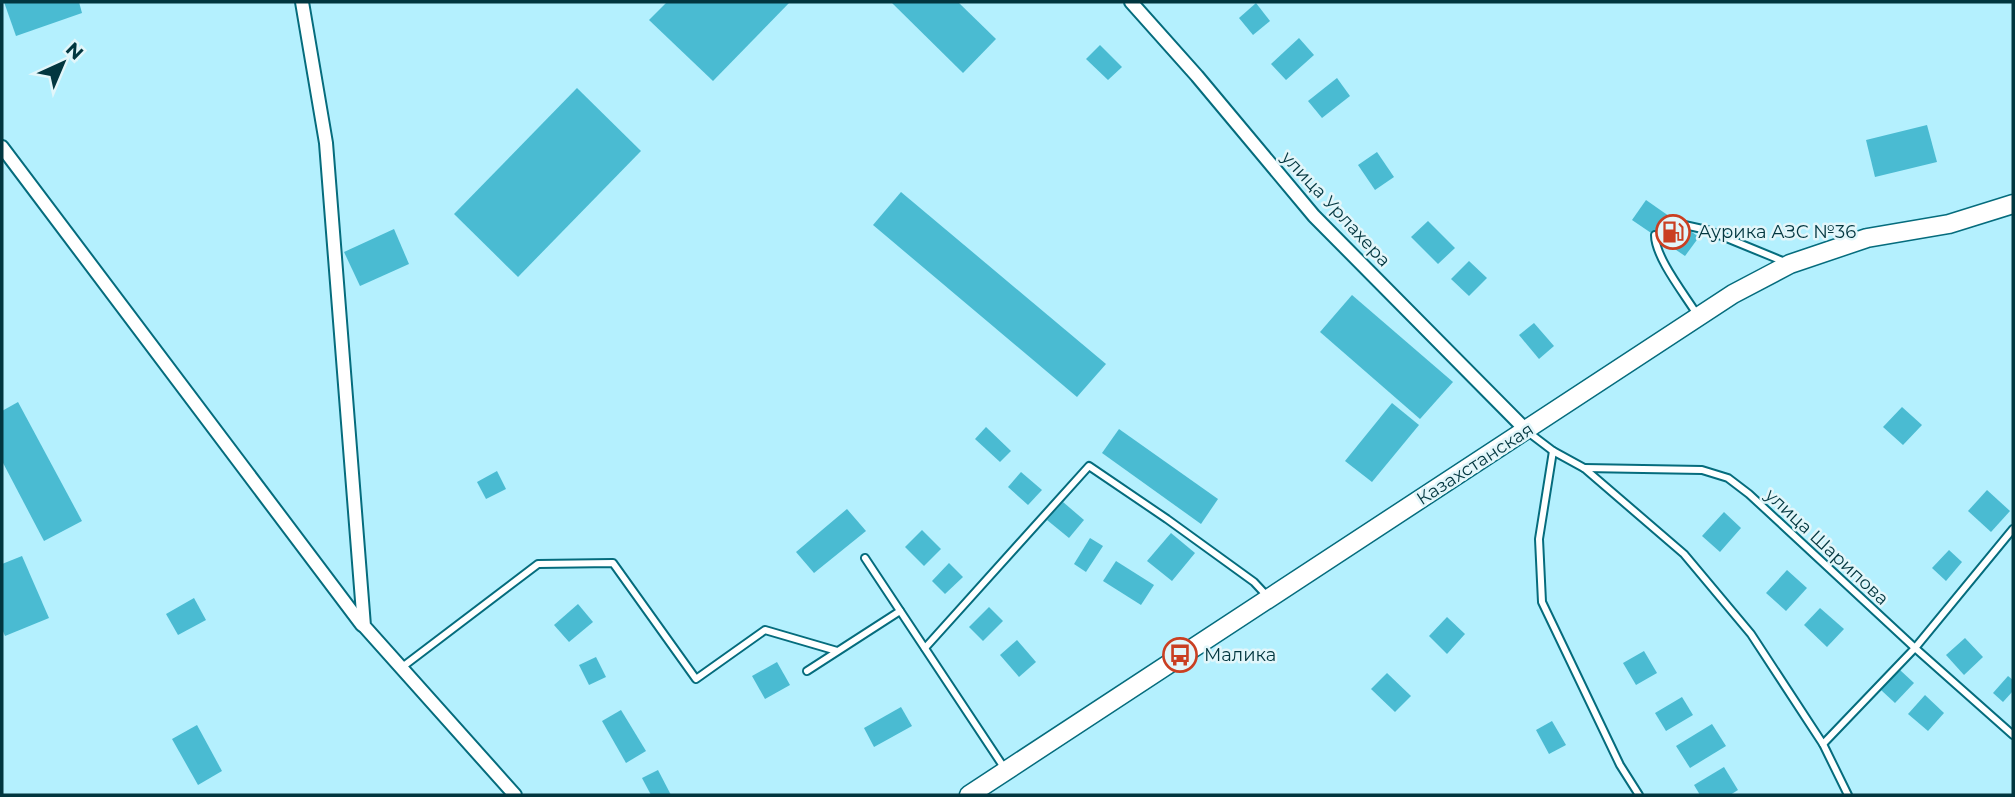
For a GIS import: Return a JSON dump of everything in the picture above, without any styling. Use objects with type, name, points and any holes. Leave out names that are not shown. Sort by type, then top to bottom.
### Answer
[{"type":"main road","name":"Казахстанская","points":[[969,795],[1733,293],[1790,264],[1867,238],[1949,224],[2013,204]]},
{"type":"street","points":[[302,2],[326,143],[363,626]]},
{"type":"street","name":"улица Урлахера","points":[[1131,2],[1197,75],[1314,216],[1526,430]]},
{"type":"street","points":[[2,147],[363,626],[514,795]]},
{"type":"lane","points":[[1681,224],[1707,230],[1790,264]]},
{"type":"lane","points":[[1655,235],[1655,243],[1667,267],[1699,317]]},
{"type":"lane","name":"улица Шарипова","points":[[1526,430],[1553,451],[1584,468],[1684,554],[1751,634],[1823,744],[1848,795]]},
{"type":"lane","points":[[1553,451],[1539,539],[1542,602],[1620,765],[1639,795]]},
{"type":"lane","points":[[925,648],[1089,466],[1254,582],[1269,598]]},
{"type":"lane","name":"улица Шарипова","points":[[1584,468],[1702,470],[1728,478],[1749,494],[2013,735]]},
{"type":"lane","points":[[1823,744],[1915,648],[2013,529]]},
{"type":"lane","points":[[865,558],[1006,771]]},
{"type":"lane","points":[[401,668],[538,564],[613,563],[696,679],[765,630],[837,651]]},
{"type":"lane","points":[[807,671],[900,611]]},
{"type":"building","points":[[4,2],[79,2],[82,13],[16,36]]},
{"type":"building","points":[[667,2],[790,2],[713,81],[649,20]]},
{"type":"building","points":[[891,2],[958,2],[996,39],[963,73]]},
{"type":"building","points":[[1256,3],[1270,21],[1253,35],[1239,18]]},
{"type":"building","points":[[1299,38],[1314,55],[1286,80],[1271,64]]},
{"type":"building","points":[[1100,45],[1122,67],[1108,80],[1086,59]]},
{"type":"building","points":[[1337,78],[1350,96],[1322,118],[1308,101]]},
{"type":"building","points":[[577,88],[641,151],[518,277],[454,214]]},
{"type":"building","points":[[1927,125],[1937,162],[1875,177],[1866,140]]},
{"type":"building","points":[[1377,152],[1394,177],[1375,190],[1358,165]]},
{"type":"building","points":[[901,192],[1106,364],[1077,397],[873,225]]},
{"type":"building","points":[[1646,200],[1699,237],[1685,256],[1632,220]]},
{"type":"building","points":[[1428,221],[1455,248],[1438,264],[1411,237]]},
{"type":"building","points":[[394,229],[409,264],[360,286],[344,252]]},
{"type":"building","points":[[1469,261],[1487,278],[1469,296],[1451,279]]},
{"type":"building","points":[[1352,295],[1453,382],[1420,419],[1320,332]]},
{"type":"building","points":[[1534,323],[1554,346],[1539,359],[1519,335]]},
{"type":"building","points":[[18,402],[82,521],[44,541],[2,461],[2,411]]},
{"type":"building","points":[[1392,403],[1419,425],[1372,482],[1345,461]]},
{"type":"building","points":[[1902,407],[1922,425],[1903,445],[1883,427]]},
{"type":"building","points":[[986,427],[1011,451],[1000,462],[975,439]]},
{"type":"building","points":[[1119,429],[1218,499],[1201,524],[1102,453]]},
{"type":"building","points":[[497,471],[506,489],[486,499],[477,482]]},
{"type":"building","points":[[1021,472],[1042,490],[1028,505],[1008,487]]},
{"type":"building","points":[[1987,490],[2010,511],[1991,532],[1968,511]]},
{"type":"building","points":[[1063,502],[1084,520],[1069,538],[1047,520]]},
{"type":"building","points":[[847,509],[866,531],[814,573],[796,552]]},
{"type":"building","points":[[1724,512],[1741,528],[1720,552],[1702,536]]},
{"type":"building","points":[[922,530],[941,549],[924,566],[905,547]]},
{"type":"building","points":[[1171,533],[1195,553],[1172,581],[1147,561]]},
{"type":"building","points":[[1090,538],[1103,546],[1086,572],[1074,564]]},
{"type":"building","points":[[1949,550],[1962,562],[1946,581],[1932,568]]},
{"type":"building","points":[[22,556],[49,618],[5,636],[2,629],[2,564]]},
{"type":"building","points":[[1116,561],[1154,585],[1141,605],[1103,581]]},
{"type":"building","points":[[949,563],[963,577],[945,594],[932,581]]},
{"type":"building","points":[[1787,570],[1807,588],[1786,611],[1766,593]]},
{"type":"building","points":[[194,598],[206,620],[178,635],[166,614]]},
{"type":"building","points":[[578,604],[593,622],[569,642],[554,625]]},
{"type":"building","points":[[989,607],[1003,621],[983,641],[969,627]]},
{"type":"building","points":[[1820,608],[1844,629],[1827,647],[1804,625]]},
{"type":"building","points":[[1447,617],[1465,634],[1447,654],[1429,636]]},
{"type":"building","points":[[1965,638],[1983,657],[1964,675],[1946,655]]},
{"type":"building","points":[[1017,640],[1036,662],[1019,677],[1000,655]]},
{"type":"building","points":[[1644,651],[1657,673],[1636,685],[1623,663]]},
{"type":"building","points":[[596,657],[606,677],[589,685],[579,665]]},
{"type":"building","points":[[777,662],[790,685],[765,699],[752,676]]},
{"type":"building","points":[[1900,670],[1914,683],[1895,703],[1881,690]]},
{"type":"building","points":[[1387,673],[1411,696],[1395,712],[1371,689]]},
{"type":"building","points":[[2008,676],[2013,680],[2013,691],[2003,702],[1993,693]]},
{"type":"building","points":[[1925,695],[1944,713],[1928,731],[1908,714]]},
{"type":"building","points":[[1682,697],[1693,715],[1666,731],[1655,713]]},
{"type":"building","points":[[901,707],[912,726],[874,747],[864,728]]},
{"type":"building","points":[[621,710],[646,751],[626,763],[602,721]]},
{"type":"building","points":[[1552,721],[1566,745],[1549,754],[1536,730]]},
{"type":"building","points":[[1712,724],[1726,746],[1690,768],[1676,746]]},
{"type":"building","points":[[197,725],[222,771],[198,785],[172,739]]},
{"type":"building","points":[[1724,767],[1738,790],[1730,795],[1700,795],[1694,785]]},
{"type":"building","points":[[658,770],[671,795],[651,795],[642,778]]},
{"type":"place","name":"Аурика АЗС №36","points":[[1673,232]]},
{"type":"place","name":"Малика","points":[[1180,655]]}]
